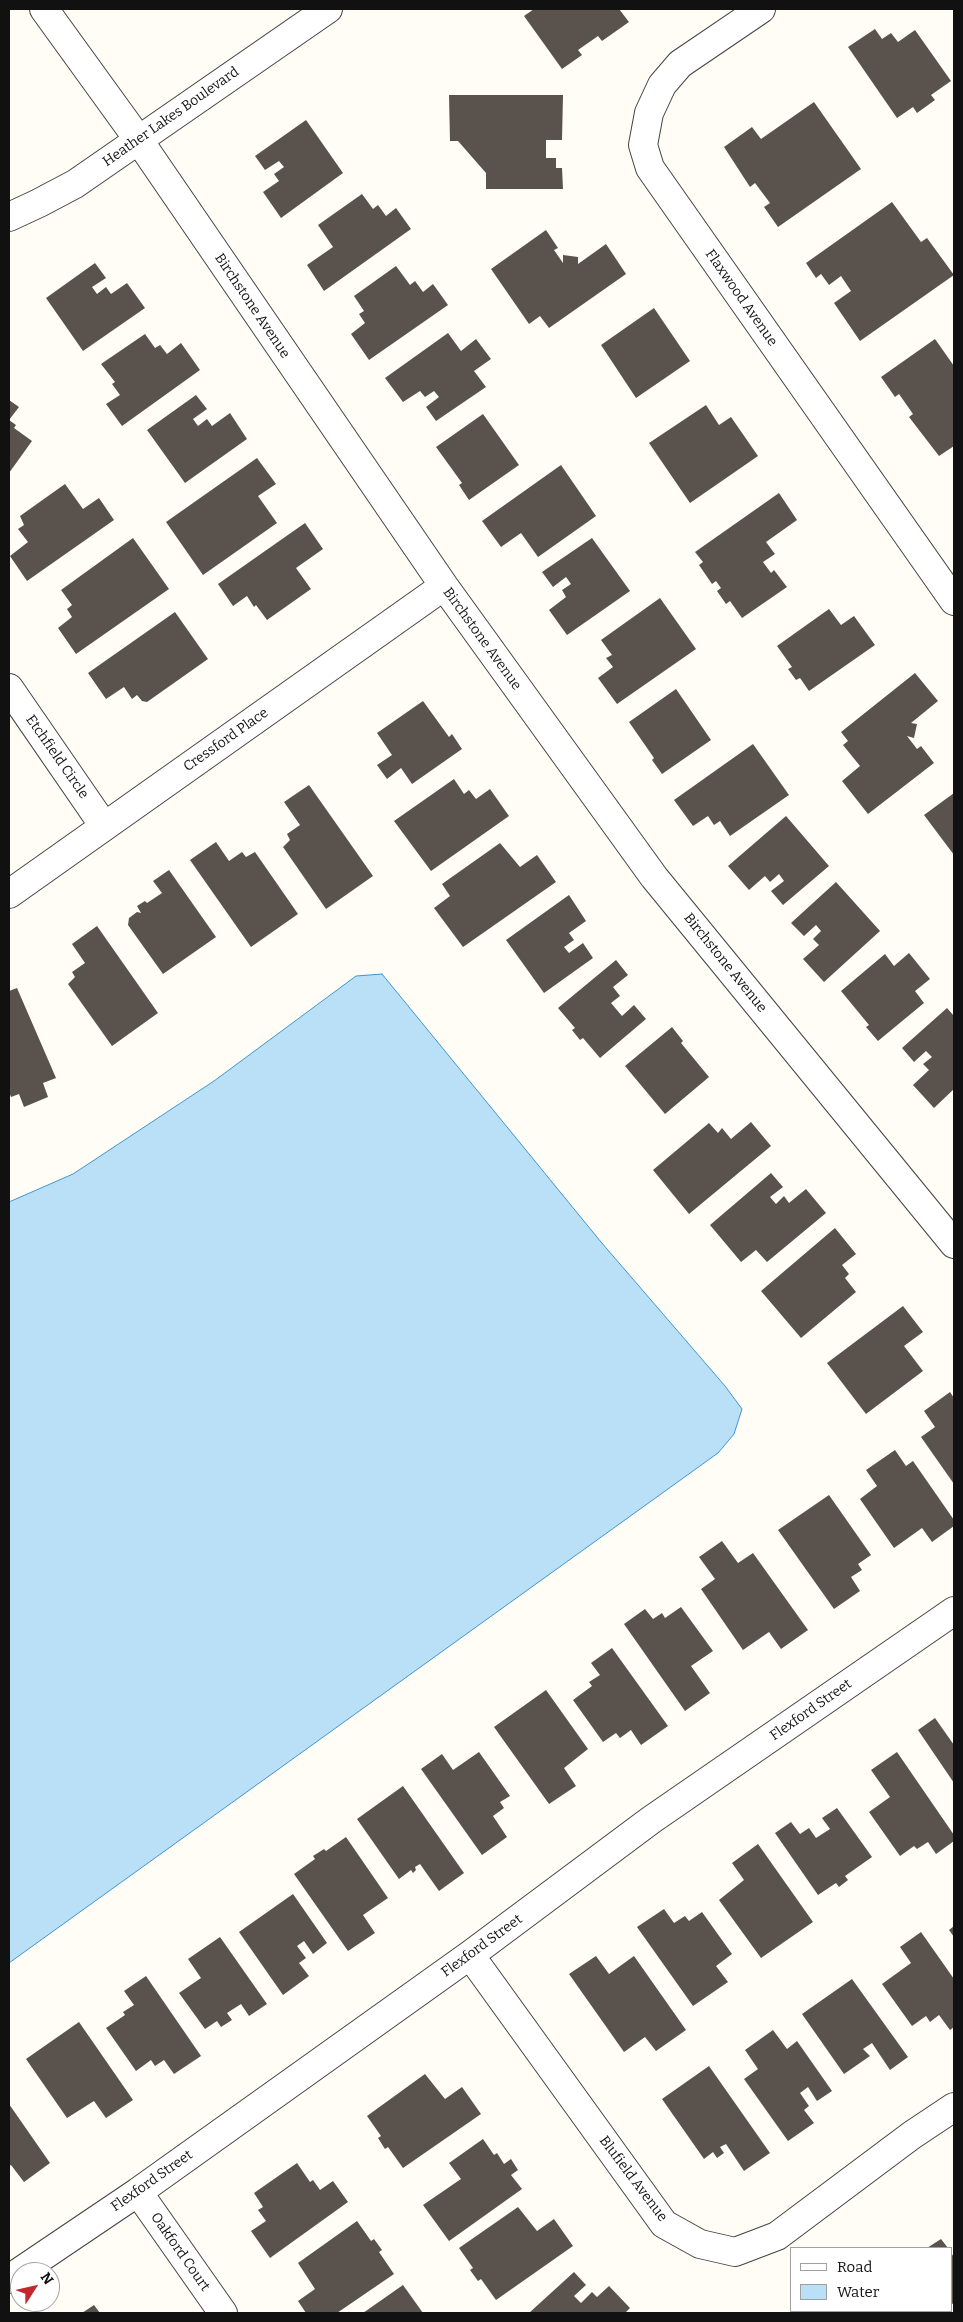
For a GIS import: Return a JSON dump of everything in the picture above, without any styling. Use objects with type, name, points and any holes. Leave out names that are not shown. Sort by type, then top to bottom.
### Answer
[{"type":"street","name":"Birchstone Avenue","points":[[44,9],[138,139],[444,586],[654,877],[954,1244]]},
{"type":"street","name":"Heather Lakes Boulevard","points":[[9,216],[75,184],[328,9]]},
{"type":"street","name":"Flaxwood Avenue","points":[[761,9],[680,64],[662,85],[649,112],[642,145],[650,168],[954,601]]},
{"type":"street","name":"Cressford Place","points":[[9,894],[444,586]]},
{"type":"street","name":"Etchfield Circle","points":[[9,688],[104,826]]},
{"type":"street","name":"Flexford Street","points":[[9,2278],[138,2192],[470,1955],[651,1820],[954,1611]]},
{"type":"street","name":"Blufield Avenue","points":[[470,1955],[664,2224],[700,2244],[735,2252],[777,2236],[912,2135],[954,2107]]},
{"type":"street","name":"Oakford Court","points":[[138,2192],[223,2313]]},
{"type":"water","points":[[382,974],[601,1242],[725,1386],[742,1409],[734,1434],[718,1453],[9,1963],[9,1202],[73,1174],[214,1081],[356,976]]},
{"type":"building","points":[[534,9],[619,9],[629,22],[602,41],[598,36],[578,50],[582,55],[562,69],[524,16]]},
{"type":"building","points":[[875,29],[882,39],[891,33],[898,42],[915,30],[951,81],[931,95],[935,100],[917,113],[913,107],[897,118],[848,47]]},
{"type":"building","points":[[449,95],[563,95],[562,140],[546,140],[546,158],[556,158],[556,168],[562,168],[563,189],[486,189],[486,173],[458,141],[450,141]]},
{"type":"building","points":[[814,102],[861,169],[778,227],[764,207],[770,203],[755,183],[750,187],[724,147],[752,127],[761,139]]},
{"type":"building","points":[[306,120],[343,173],[281,218],[263,192],[279,181],[274,174],[284,167],[279,161],[265,170],[255,156]]},
{"type":"building","points":[[362,194],[373,209],[378,205],[386,216],[396,208],[411,229],[324,291],[307,265],[333,247],[318,225]]},
{"type":"building","points":[[892,202],[921,242],[927,238],[954,275],[860,341],[834,303],[851,291],[841,276],[829,285],[821,274],[816,278],[806,263]]},
{"type":"building","points":[[546,230],[558,248],[554,250],[563,263],[563,255],[578,257],[578,264],[606,244],[626,274],[549,328],[540,316],[529,324],[491,269]]},
{"type":"building","points":[[95,263],[106,278],[92,287],[97,294],[106,287],[111,294],[127,283],[145,308],[83,351],[46,298]]},
{"type":"building","points":[[396,266],[410,285],[415,281],[423,292],[433,284],[448,305],[369,360],[351,334],[365,323],[359,314],[364,311],[354,296]]},
{"type":"building","points":[[654,308],[690,361],[636,398],[601,345]]},
{"type":"building","points":[[448,333],[461,351],[476,339],[491,359],[474,371],[486,387],[436,421],[426,407],[439,397],[434,391],[425,397],[420,391],[403,402],[385,378]]},
{"type":"building","points":[[145,334],[155,348],[160,345],[167,354],[181,343],[200,370],[122,426],[106,404],[120,395],[112,384],[115,382],[101,364]]},
{"type":"building","points":[[935,339],[954,366],[954,446],[939,456],[909,417],[913,414],[899,394],[895,397],[881,377]]},
{"type":"building","points":[[196,395],[207,409],[193,419],[198,426],[207,419],[212,426],[230,413],[247,439],[185,483],[147,430]]},
{"type":"building","points":[[9,400],[19,407],[9,420]]},
{"type":"building","points":[[706,405],[719,425],[731,417],[758,456],[690,503],[649,443]]},
{"type":"building","points":[[483,414],[519,465],[469,500],[459,485],[462,483],[436,447]]},
{"type":"building","points":[[9,420],[16,425],[14,428],[32,441],[9,473]]},
{"type":"building","points":[[257,458],[276,484],[258,496],[277,523],[203,575],[166,522]]},
{"type":"building","points":[[561,465],[596,516],[538,557],[521,533],[501,547],[482,521]]},
{"type":"building","points":[[65,484],[83,509],[99,498],[114,520],[27,581],[10,556],[28,542],[18,529],[24,525],[20,516]]},
{"type":"building","points":[[779,493],[797,520],[766,542],[775,554],[763,562],[771,573],[774,570],[787,587],[742,618],[730,601],[726,604],[717,591],[721,588],[716,581],[712,584],[699,565],[703,562],[695,552]]},
{"type":"building","points":[[305,523],[323,549],[296,568],[311,589],[267,620],[256,605],[254,607],[247,596],[233,606],[218,584]]},
{"type":"building","points":[[133,538],[169,589],[76,654],[58,628],[72,617],[67,609],[72,605],[61,590]]},
{"type":"building","points":[[592,538],[630,591],[567,635],[549,610],[566,597],[562,590],[571,584],[566,577],[553,587],[542,572]]},
{"type":"building","points":[[660,598],[696,649],[617,704],[598,678],[613,667],[606,658],[612,655],[601,640]]},
{"type":"building","points":[[829,609],[841,625],[854,616],[875,645],[809,691],[800,678],[796,680],[788,669],[792,667],[777,646]]},
{"type":"building","points":[[175,612],[208,659],[147,702],[142,701],[137,695],[132,699],[124,687],[106,699],[88,673]]},
{"type":"building","points":[[915,673],[938,701],[911,723],[917,724],[914,738],[907,736],[917,749],[921,746],[934,763],[868,814],[842,781],[860,766],[843,745],[848,741],[841,732]]},
{"type":"building","points":[[676,689],[711,740],[662,774],[652,760],[654,758],[629,722]]},
{"type":"building","points":[[423,701],[449,737],[452,734],[462,749],[412,784],[401,768],[387,779],[377,765],[392,755],[377,733]]},
{"type":"building","points":[[753,744],[789,795],[730,836],[720,821],[714,825],[708,816],[693,826],[674,800]]},
{"type":"building","points":[[454,779],[464,794],[469,790],[476,799],[490,789],[509,816],[431,871],[394,821]]},
{"type":"building","points":[[309,785],[373,876],[326,909],[283,847],[290,840],[287,834],[300,825],[284,802]]},
{"type":"building","points":[[954,793],[954,855],[924,815]]},
{"type":"building","points":[[786,816],[829,866],[783,905],[771,891],[784,881],[779,874],[770,882],[765,876],[749,890],[728,866]]},
{"type":"building","points":[[216,842],[229,861],[242,852],[246,857],[255,852],[298,914],[251,947],[190,860]]},
{"type":"building","points":[[500,843],[520,867],[537,855],[556,882],[463,947],[434,908],[450,896],[442,884]]},
{"type":"building","points":[[169,870],[216,937],[163,974],[128,925],[129,918],[137,912],[141,913],[137,906],[145,901],[147,903],[162,893],[153,881]]},
{"type":"building","points":[[836,882],[880,931],[824,982],[803,959],[819,945],[813,939],[821,931],[816,925],[804,936],[791,923]]},
{"type":"building","points":[[569,895],[586,921],[569,933],[574,940],[564,947],[569,953],[583,943],[593,958],[544,993],[506,940]]},
{"type":"building","points":[[97,926],[158,1013],[112,1046],[68,984],[75,977],[72,972],[85,963],[72,944]]},
{"type":"building","points":[[909,953],[930,979],[915,991],[924,1003],[878,1041],[866,1027],[869,1025],[841,991],[885,954],[894,966]]},
{"type":"building","points":[[616,960],[628,975],[613,987],[620,996],[611,1003],[622,1016],[634,1005],[646,1019],[600,1058],[583,1038],[580,1040],[572,1030],[575,1028],[558,1008]]},
{"type":"building","points":[[17,988],[56,1078],[43,1083],[48,1097],[24,1107],[19,1094],[11,1097],[9,1092],[9,991]]},
{"type":"building","points":[[947,1008],[954,1016],[954,1089],[934,1108],[913,1085],[929,1070],[923,1064],[932,1057],[926,1051],[914,1062],[902,1048]]},
{"type":"building","points":[[672,1027],[683,1041],[681,1043],[709,1077],[665,1114],[625,1066]]},
{"type":"building","points":[[751,1122],[771,1146],[689,1214],[653,1170],[709,1123],[718,1133],[722,1128],[731,1139]]},
{"type":"building","points":[[771,1173],[783,1187],[770,1197],[776,1204],[784,1196],[789,1203],[806,1189],[826,1213],[767,1262],[756,1250],[741,1262],[710,1225]]},
{"type":"building","points":[[835,1228],[856,1254],[842,1265],[849,1274],[845,1278],[856,1292],[801,1338],[761,1291]]},
{"type":"building","points":[[903,1306],[923,1332],[904,1346],[923,1371],[866,1414],[827,1363]]},
{"type":"building","points":[[950,1392],[954,1398],[954,1484],[921,1437],[935,1427],[924,1411]]},
{"type":"building","points":[[895,1450],[906,1466],[913,1461],[954,1520],[954,1526],[932,1542],[922,1528],[894,1548],[860,1499],[877,1486],[866,1470]]},
{"type":"building","points":[[829,1495],[871,1555],[858,1564],[862,1570],[851,1577],[860,1591],[834,1609],[778,1530]]},
{"type":"building","points":[[722,1541],[738,1563],[753,1553],[808,1630],[781,1649],[769,1632],[743,1650],[701,1589],[715,1579],[699,1557]]},
{"type":"building","points":[[681,1607],[713,1651],[691,1666],[710,1693],[685,1711],[624,1624],[645,1609],[653,1619],[662,1613],[665,1618]]},
{"type":"building","points":[[612,1648],[668,1726],[641,1745],[631,1730],[620,1738],[616,1733],[603,1742],[573,1700],[592,1686],[589,1682],[600,1675],[591,1663]]},
{"type":"building","points":[[546,1690],[588,1749],[564,1768],[576,1786],[549,1804],[494,1727]]},
{"type":"building","points":[[935,1718],[954,1745],[954,1783],[918,1730]]},
{"type":"building","points":[[479,1752],[510,1796],[500,1802],[504,1808],[493,1816],[507,1837],[482,1855],[421,1769],[442,1754],[453,1770]]},
{"type":"building","points":[[897,1752],[954,1835],[954,1841],[936,1854],[928,1842],[917,1849],[914,1846],[900,1856],[869,1812],[890,1797],[871,1770]]},
{"type":"building","points":[[403,1786],[464,1873],[439,1891],[420,1864],[415,1867],[416,1870],[413,1873],[411,1870],[399,1879],[357,1819]]},
{"type":"building","points":[[837,1808],[872,1857],[845,1876],[848,1880],[839,1887],[836,1883],[818,1895],[775,1833],[791,1822],[800,1834],[809,1828],[816,1838],[830,1829],[822,1818]]},
{"type":"building","points":[[346,1837],[388,1898],[363,1915],[375,1933],[348,1951],[294,1874],[315,1859],[313,1856],[324,1849],[326,1851]]},
{"type":"building","points":[[758,1844],[813,1922],[761,1958],[719,1900],[744,1880],[732,1863]]},
{"type":"building","points":[[293,1894],[327,1943],[313,1954],[304,1941],[297,1946],[306,1958],[299,1963],[309,1976],[283,1995],[239,1932]]},
{"type":"building","points":[[664,1909],[674,1923],[685,1916],[689,1921],[702,1912],[732,1954],[716,1966],[728,1982],[693,2006],[637,1927]]},
{"type":"building","points":[[954,1926],[954,1937],[949,1930]]},
{"type":"building","points":[[921,1932],[954,1979],[954,2027],[950,2030],[939,2015],[930,2022],[926,2016],[912,2026],[882,1984],[911,1963],[900,1947]]},
{"type":"building","points":[[220,1937],[267,2004],[249,2016],[241,2004],[227,2013],[232,2020],[221,2027],[217,2021],[205,2029],[179,1993],[201,1978],[188,1959]]},
{"type":"building","points":[[596,1956],[609,1974],[634,1956],[686,2030],[656,2051],[645,2037],[624,2052],[569,1974]]},
{"type":"building","points":[[146,1976],[201,2056],[174,2074],[164,2060],[155,2066],[151,2060],[136,2071],[106,2028],[125,2015],[123,2012],[134,2005],[124,1991]]},
{"type":"building","points":[[852,1979],[908,2057],[890,2070],[872,2043],[863,2049],[870,2056],[844,2074],[802,2014]]},
{"type":"building","points":[[79,2022],[133,2100],[106,2118],[94,2101],[67,2118],[26,2059]]},
{"type":"building","points":[[773,2030],[787,2049],[797,2041],[832,2091],[817,2101],[808,2087],[800,2093],[809,2106],[804,2110],[814,2123],[788,2141],[744,2079],[758,2069],[745,2050]]},
{"type":"building","points":[[709,2066],[770,2153],[744,2171],[726,2144],[720,2147],[724,2153],[717,2158],[713,2152],[704,2159],[662,2099]]},
{"type":"building","points":[[425,2074],[445,2099],[462,2087],[481,2114],[403,2168],[388,2147],[385,2149],[378,2138],[381,2136],[367,2116]]},
{"type":"building","points":[[9,2104],[50,2163],[24,2182],[11,2165],[9,2166]]},
{"type":"building","points":[[483,2139],[494,2155],[497,2153],[504,2164],[511,2159],[518,2170],[511,2175],[522,2189],[449,2241],[423,2205],[461,2179],[449,2163]]},
{"type":"building","points":[[297,2163],[310,2182],[313,2180],[320,2190],[333,2181],[348,2202],[270,2258],[251,2231],[266,2221],[258,2210],[263,2207],[254,2193]]},
{"type":"building","points":[[518,2207],[537,2231],[554,2219],[573,2246],[496,2300],[481,2279],[478,2281],[470,2270],[473,2268],[459,2248]]},
{"type":"building","points":[[357,2221],[371,2241],[374,2239],[382,2250],[379,2252],[394,2274],[337,2313],[306,2313],[298,2301],[315,2289],[298,2263]]},
{"type":"building","points":[[941,2239],[947,2247],[929,2247]]},
{"type":"building","points":[[953,2256],[954,2258],[953,2304]]},
{"type":"building","points":[[574,2272],[586,2285],[574,2296],[581,2303],[592,2292],[597,2297],[609,2286],[630,2308],[625,2313],[529,2313]]},
{"type":"building","points":[[403,2285],[423,2313],[363,2313]]},
{"type":"building","points":[[94,2305],[100,2313],[82,2313]]},
{"type":"building","points":[[879,2312],[880,2313],[836,2313]]},
{"type":"building","points":[[913,2312],[941,2312],[939,2313]]}]
